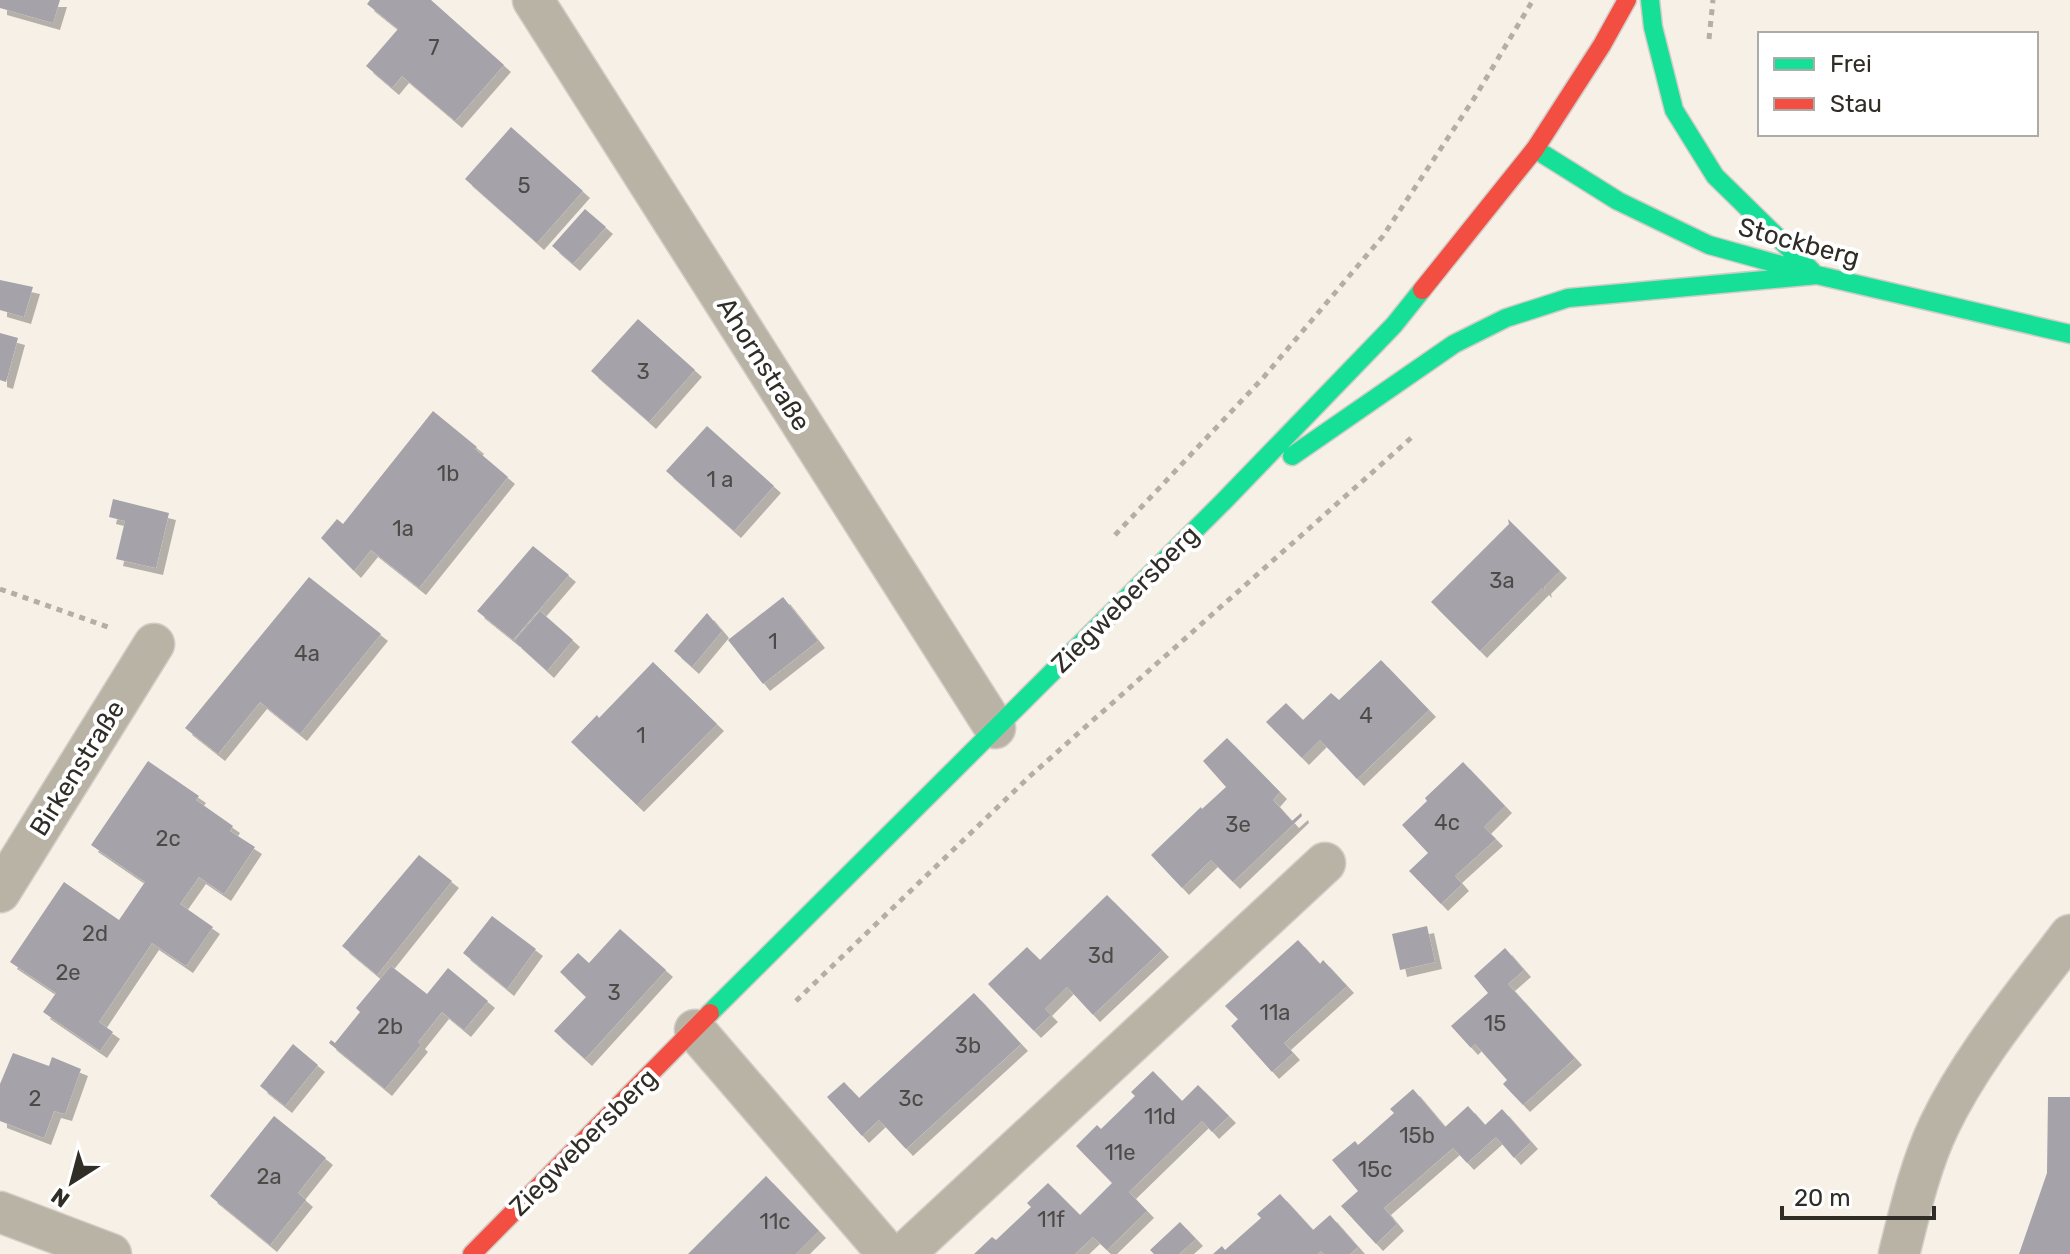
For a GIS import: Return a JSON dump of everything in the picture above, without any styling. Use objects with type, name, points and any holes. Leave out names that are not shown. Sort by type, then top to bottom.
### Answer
[{"type":"main road","name":"Ziegwebersberg","points":[[472,1254],[1224,501],[1394,325],[1535,149],[1627,0]]},
{"type":"main road","points":[[1650,0],[1653,27],[1674,110],[1715,176],[1817,275]]},
{"type":"main road","name":"Stockberg","points":[[1535,149],[1618,201],[1709,245],[1817,275],[2070,334]]},
{"type":"main road","points":[[1224,501],[1454,344],[1506,318],[1568,298],[1817,275]]},
{"type":"street","name":"Ahornstraße","points":[[533,0],[995,728]]},
{"type":"street","name":"Birkenstraße","points":[[0,892],[154,644]]},
{"type":"street","points":[[904,1254],[1325,863]]},
{"type":"street","points":[[1899,1254],[1916,1191],[1938,1128],[1950,1104],[1963,1080],[2070,935]]},
{"type":"street","points":[[695,1030],[888,1254]]},
{"type":"street","points":[[0,1212],[111,1254]]},
{"type":"path","points":[[1111,540],[1263,378],[1383,236],[1475,97],[1533,0]]},
{"type":"path","points":[[788,1009],[1029,777],[1422,429]]},
{"type":"path","points":[[0,589],[154,644]]},
{"type":"building","points":[[0,0],[60,0],[53,23],[0,8]]},
{"type":"building","points":[[370,0],[431,0],[504,65],[455,121],[402,76],[392,88],[366,66],[398,29],[367,4]]},
{"type":"building","points":[[511,127],[583,191],[537,243],[465,179]]},
{"type":"building","points":[[585,209],[606,227],[573,264],[552,246]]},
{"type":"building","points":[[0,280],[33,287],[24,317],[0,310]]},
{"type":"building","points":[[638,319],[695,370],[649,422],[591,371]]},
{"type":"building","points":[[0,333],[18,338],[6,382],[0,380]]},
{"type":"building","points":[[433,411],[508,477],[419,588],[371,550],[354,571],[321,538],[337,519],[343,524]]},
{"type":"building","points":[[707,426],[774,486],[734,531],[666,471]]},
{"type":"building","points":[[113,499],[169,513],[156,568],[116,559],[125,521],[109,517]]},
{"type":"building","points":[[1508,519],[1560,571],[1544,587],[1545,591],[1542,588],[1480,651],[1431,602],[1509,524]]},
{"type":"building","points":[[533,546],[569,575],[513,640],[477,611]]},
{"type":"building","points":[[309,577],[381,634],[300,734],[260,702],[218,754],[185,728]]},
{"type":"building","points":[[783,597],[818,641],[763,684],[728,640]]},
{"type":"building","points":[[540,611],[573,640],[547,671],[514,641]]},
{"type":"building","points":[[707,613],[722,631],[692,667],[674,651]]},
{"type":"building","points":[[1381,660],[1429,710],[1357,779],[1320,740],[1302,758],[1266,722],[1286,703],[1303,720],[1331,693],[1339,700]]},
{"type":"building","points":[[653,662],[717,724],[637,805],[571,742]]},
{"type":"building","points":[[1227,738],[1280,792],[1273,800],[1292,821],[1301,813],[1302,816],[1233,882],[1211,860],[1182,888],[1151,855],[1226,787],[1203,761]]},
{"type":"building","points":[[148,761],[199,796],[196,800],[233,826],[230,831],[255,847],[224,894],[199,877],[180,904],[213,927],[186,966],[152,943],[99,1022],[113,1032],[100,1051],[43,1012],[56,993],[10,962],[64,882],[119,920],[145,882],[91,845]]},
{"type":"building","points":[[1463,762],[1505,806],[1484,827],[1496,839],[1455,876],[1462,884],[1441,904],[1409,871],[1428,853],[1402,825]]},
{"type":"building","points":[[419,855],[452,881],[377,975],[342,946]]},
{"type":"building","points":[[1107,895],[1162,950],[1093,1015],[1067,987],[1045,1009],[1051,1015],[1034,1031],[988,984],[1027,947],[1040,960]]},
{"type":"building","points":[[492,916],[536,949],[507,989],[463,953]]},
{"type":"building","points":[[1427,926],[1435,962],[1400,970],[1392,934]]},
{"type":"building","points":[[620,929],[666,970],[585,1059],[554,1031],[586,997],[560,972],[578,953],[589,963]]},
{"type":"building","points":[[1298,940],[1320,964],[1323,960],[1347,986],[1284,1043],[1293,1053],[1272,1072],[1231,1026],[1238,1019],[1225,1006]]},
{"type":"building","points":[[1505,948],[1524,970],[1508,984],[1575,1058],[1523,1105],[1503,1084],[1507,1080],[1475,1044],[1471,1048],[1451,1026],[1488,993],[1474,976]]},
{"type":"building","points":[[391,966],[427,994],[448,968],[488,1001],[464,1030],[442,1012],[418,1042],[421,1045],[385,1089],[329,1043],[331,1040],[335,1043],[360,1012],[356,1008]]},
{"type":"building","points":[[974,993],[1021,1044],[906,1149],[879,1120],[862,1136],[827,1097],[844,1082],[859,1098]]},
{"type":"building","points":[[293,1044],[318,1065],[285,1106],[260,1086]]},
{"type":"building","points":[[13,1053],[49,1066],[52,1057],[81,1069],[65,1114],[54,1111],[44,1138],[0,1121],[0,1084]]},
{"type":"building","points":[[1153,1071],[1182,1101],[1198,1085],[1229,1116],[1212,1132],[1202,1121],[1129,1192],[1147,1211],[1107,1250],[1093,1237],[1075,1254],[974,1254],[992,1237],[996,1240],[1031,1207],[1027,1203],[1048,1183],[1080,1215],[1112,1183],[1076,1146],[1097,1125],[1101,1129],[1135,1096],[1131,1092]]},
{"type":"building","points":[[1413,1089],[1445,1127],[1468,1106],[1485,1125],[1502,1109],[1531,1142],[1514,1158],[1496,1137],[1467,1163],[1453,1148],[1384,1208],[1397,1224],[1376,1244],[1341,1206],[1358,1191],[1332,1160],[1355,1141],[1358,1145],[1394,1113],[1390,1109]]},
{"type":"building","points":[[2048,1097],[2070,1097],[2070,1254],[2019,1254],[2047,1173]]},
{"type":"building","points":[[274,1116],[326,1158],[298,1193],[306,1200],[270,1245],[210,1196]]},
{"type":"building","points":[[766,1176],[819,1231],[796,1254],[688,1254]]},
{"type":"building","points":[[1280,1194],[1313,1230],[1330,1215],[1358,1247],[1350,1254],[1324,1254],[1321,1251],[1318,1254],[1213,1254],[1222,1246],[1225,1250],[1261,1218],[1257,1214]]},
{"type":"building","points":[[1180,1222],[1196,1239],[1179,1254],[1154,1254],[1150,1250]]},
{"type":"traffic: fast","points":[[1650,0],[1653,27],[1674,110],[1715,176],[1812,271]]},
{"type":"traffic: fast","points":[[1535,149],[1618,201],[1709,245],[1817,275],[2070,334]]},
{"type":"traffic: fast","points":[[1292,456],[1454,344],[1506,318],[1568,298],[1817,275]]},
{"type":"traffic: fast","points":[[710,1013],[1224,501],[1394,325],[1422,290]]},
{"type":"traffic: jam","points":[[1422,290],[1535,149],[1627,0]]},
{"type":"traffic: jam","points":[[472,1254],[710,1013]]}]
